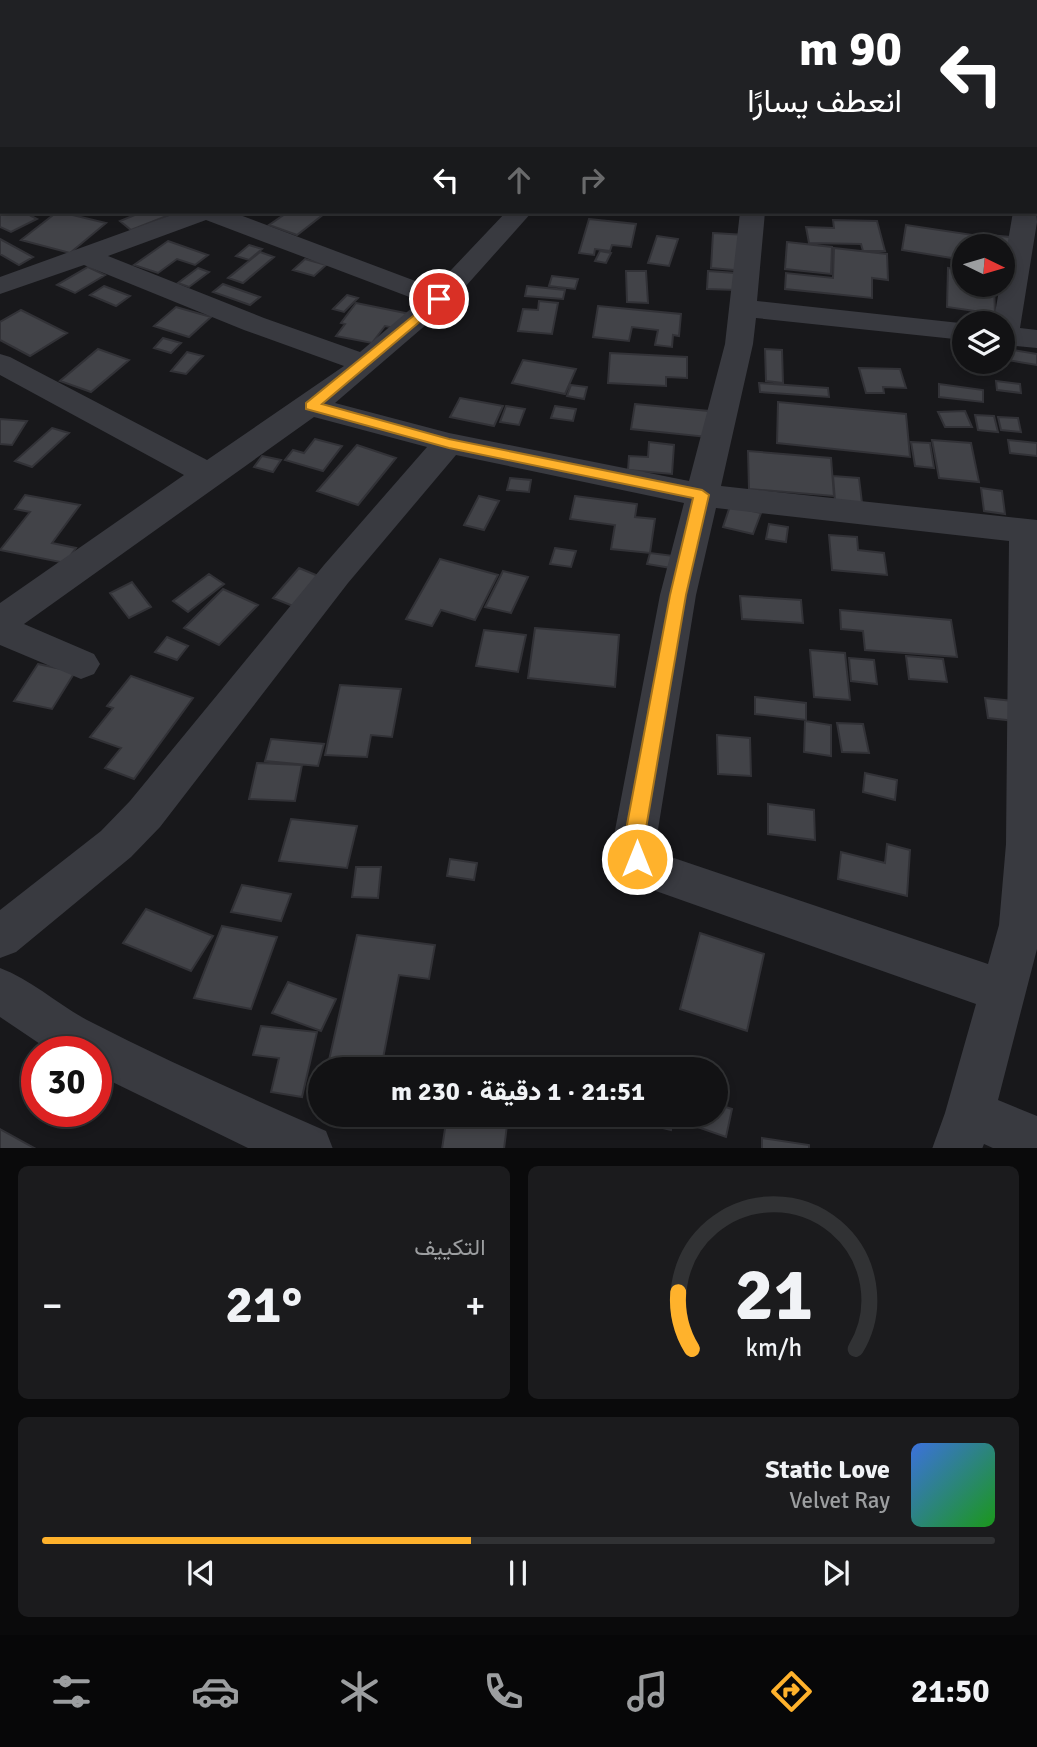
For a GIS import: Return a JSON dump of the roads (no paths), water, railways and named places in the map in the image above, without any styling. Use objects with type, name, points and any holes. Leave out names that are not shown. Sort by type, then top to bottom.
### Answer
[{"type":"street","points":[[0,286],[198,214]]},
{"type":"street","points":[[214,214],[439,299]]},
{"type":"street","points":[[0,622],[208,474],[311,406],[365,364],[439,299],[518,214]]},
{"type":"street","points":[[752,214],[744,308],[731,384],[678,595],[633,846],[637,859],[651,870],[1004,992]]},
{"type":"street","points":[[1008,311],[1026,214]]},
{"type":"street","points":[[86,256],[254,324],[365,364]]},
{"type":"street","points":[[744,308],[952,330]]},
{"type":"street","points":[[1015,337],[1037,340]]},
{"type":"street","points":[[0,363],[208,474]]},
{"type":"street","points":[[311,406],[449,443],[702,495],[1031,531],[1027,844],[1021,925],[964,1131],[1037,1141]]},
{"type":"street","points":[[0,937],[116,844],[145,814],[336,574],[449,443]]},
{"type":"street","points":[[0,629],[81,664]]},
{"type":"street","points":[[0,990],[68,1035],[201,1101],[306,1148]]}]
